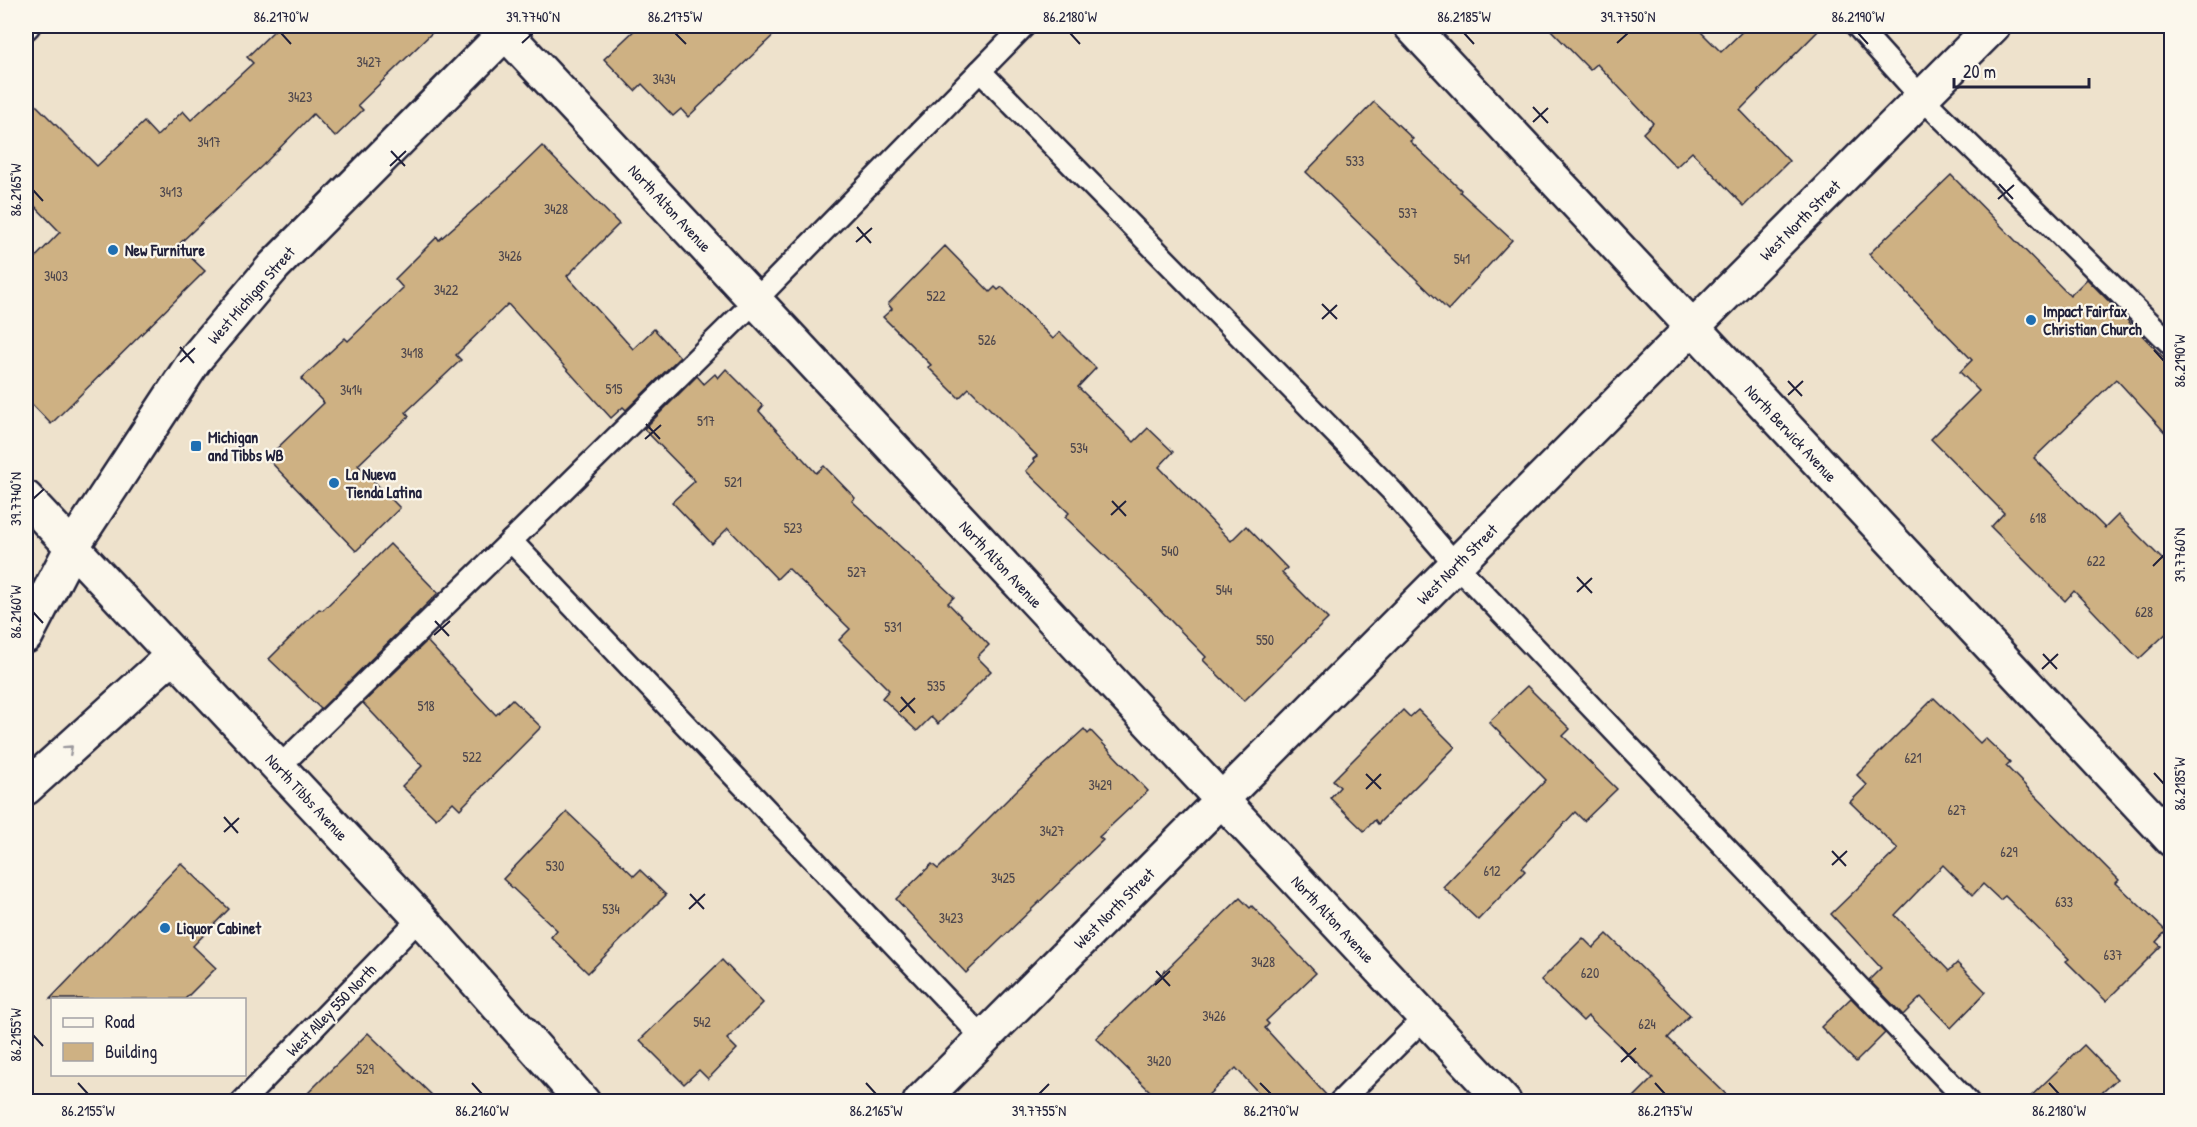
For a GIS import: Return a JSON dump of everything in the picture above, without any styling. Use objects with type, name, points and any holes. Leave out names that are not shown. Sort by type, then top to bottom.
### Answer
[{"type":"street","name":"North Berwick Avenue","points":[[1411,26],[2172,840]]},
{"type":"street","name":"West North Street","points":[[920,1101],[1993,26]]},
{"type":"street","name":"North Alton Avenue","points":[[505,28],[755,300],[1504,1101]]},
{"type":"street","name":"West Michigan Street","points":[[26,636],[72,548],[197,357],[274,266],[505,28]]},
{"type":"street","name":"North Tibbs Avenue","points":[[26,498],[420,918],[583,1101]]},
{"type":"street","points":[[26,788],[173,655]]},
{"type":"lane","points":[[26,29],[29,26]]},
{"type":"lane","points":[[279,767],[755,300],[1024,26]]},
{"type":"lane","points":[[1857,26],[1922,98],[2172,345]]},
{"type":"lane","points":[[980,71],[1392,491],[1456,565],[1968,1101]]},
{"type":"lane","points":[[510,541],[983,1038]]},
{"type":"lane","name":"West Alley 550 North","points":[[242,1101],[420,918]]},
{"type":"lane","points":[[1340,1101],[1425,1017]]},
{"type":"building","points":[[279,26],[439,26],[358,105],[363,110],[335,137],[313,114],[178,245],[205,271],[51,424],[26,398],[26,267],[60,232],[26,197],[26,95],[97,166],[144,122],[157,136],[183,111],[191,120],[253,63],[247,57]]},
{"type":"building","points":[[639,26],[783,26],[688,117],[681,109],[673,116],[642,84],[635,91],[604,59]]},
{"type":"building","points":[[1547,26],[1695,26],[1721,52],[1748,26],[1823,26],[1740,110],[1789,161],[1744,206],[1692,152],[1676,167],[1643,133],[1653,123],[1597,64],[1590,70]]},
{"type":"building","points":[[1374,102],[1413,139],[1410,141],[1461,190],[1460,192],[1512,240],[1448,310],[1306,172]]},
{"type":"building","points":[[542,146],[619,224],[567,276],[633,349],[654,329],[680,357],[626,410],[623,407],[611,418],[508,304],[456,355],[461,360],[406,412],[409,416],[358,465],[400,508],[356,551],[267,458],[324,403],[301,379],[345,338],[348,341],[403,288],[395,279],[437,237],[439,240]]},
{"type":"building","name":"Impact Fairfax Christian Church","points":[[1951,175],[2070,296],[2087,279],[2172,366],[2172,440],[2116,379],[2034,458],[2105,528],[2118,515],[2172,569],[2172,628],[2139,659],[2074,591],[2065,601],[1991,527],[2004,513],[1931,439],[1979,391],[1960,372],[1972,360],[1869,254]]},
{"type":"building","points":[[945,246],[990,292],[995,287],[998,290],[1002,287],[1053,339],[1060,332],[1096,368],[1078,387],[1134,442],[1148,428],[1173,452],[1159,467],[1231,541],[1246,526],[1287,568],[1282,573],[1328,619],[1244,701],[1203,660],[1206,657],[1138,587],[1065,517],[1069,513],[1026,471],[1037,456],[969,388],[959,398],[928,367],[931,365],[883,317],[892,309],[888,304]]},
{"type":"building","points":[[726,369],[763,406],[759,411],[816,473],[824,466],[855,498],[852,501],[954,597],[948,603],[989,645],[977,657],[991,671],[938,724],[931,717],[917,731],[882,698],[889,690],[839,640],[850,629],[788,568],[777,579],[728,528],[712,544],[672,502],[695,481],[644,429],[697,376],[704,384],[715,374],[718,378]]},
{"type":"building","points":[[390,544],[438,593],[321,709],[269,659]]},
{"type":"building","points":[[427,641],[496,715],[512,699],[541,727],[460,809],[453,802],[436,819],[402,786],[422,766],[363,703]]},
{"type":"building","points":[[1527,686],[1570,729],[1563,736],[1617,789],[1584,821],[1575,812],[1522,868],[1525,871],[1478,920],[1443,887],[1546,780],[1489,722]]},
{"type":"building","points":[[1934,698],[1980,743],[1985,738],[2010,762],[2006,766],[2119,880],[2116,883],[2166,931],[2156,942],[2161,946],[2106,1001],[2066,961],[2069,959],[2005,896],[2000,900],[1983,884],[1973,895],[1943,865],[1895,915],[1949,971],[1957,963],[1986,992],[1951,1028],[1921,997],[1903,1015],[1869,980],[1881,968],[1831,914],[1898,849],[1850,802],[1867,785],[1857,775]]},
{"type":"building","points":[[1403,710],[1410,717],[1418,710],[1455,747],[1378,824],[1375,820],[1364,831],[1330,798],[1340,787],[1333,780]]},
{"type":"building","points":[[1084,729],[1088,734],[1091,731],[1148,791],[1099,837],[1103,840],[966,973],[896,899],[932,864],[938,869],[1017,790]]},
{"type":"building","points":[[567,812],[634,876],[640,870],[666,895],[588,973],[551,937],[557,930],[503,879]]},
{"type":"building","name":"Liquor Cabinet","points":[[181,863],[229,909],[193,946],[216,968],[186,998],[50,999]]},
{"type":"building","points":[[1240,898],[1250,908],[1252,906],[1316,973],[1266,1021],[1269,1024],[1265,1028],[1328,1097],[1328,1101],[1266,1101],[1236,1068],[1202,1101],[1160,1101],[1096,1038]]},
{"type":"building","points":[[1607,934],[1690,1015],[1668,1038],[1733,1101],[1630,1101],[1653,1078],[1588,1016],[1583,1021],[1541,980],[1583,938],[1593,948]]},
{"type":"building","points":[[722,960],[763,1003],[727,1039],[737,1049],[708,1079],[699,1070],[684,1084],[640,1040]]},
{"type":"building","points":[[1851,998],[1885,1033],[1856,1062],[1821,1027]]},
{"type":"building","points":[[368,1033],[438,1101],[300,1101]]},
{"type":"building","points":[[2084,1045],[2117,1079],[2093,1101],[2026,1101]]},
{"type":"place","name":"New Furniture","points":[[113,250]]},
{"type":"place","name":"Impact Fairfax Christian Church","points":[[2031,320]]},
{"type":"place","name":"Michigan and Tibbs WB","points":[[196,446]]},
{"type":"place","name":"La Nueva Tienda Latina","points":[[334,483]]},
{"type":"place","name":"Liquor Cabinet","points":[[165,928]]}]
